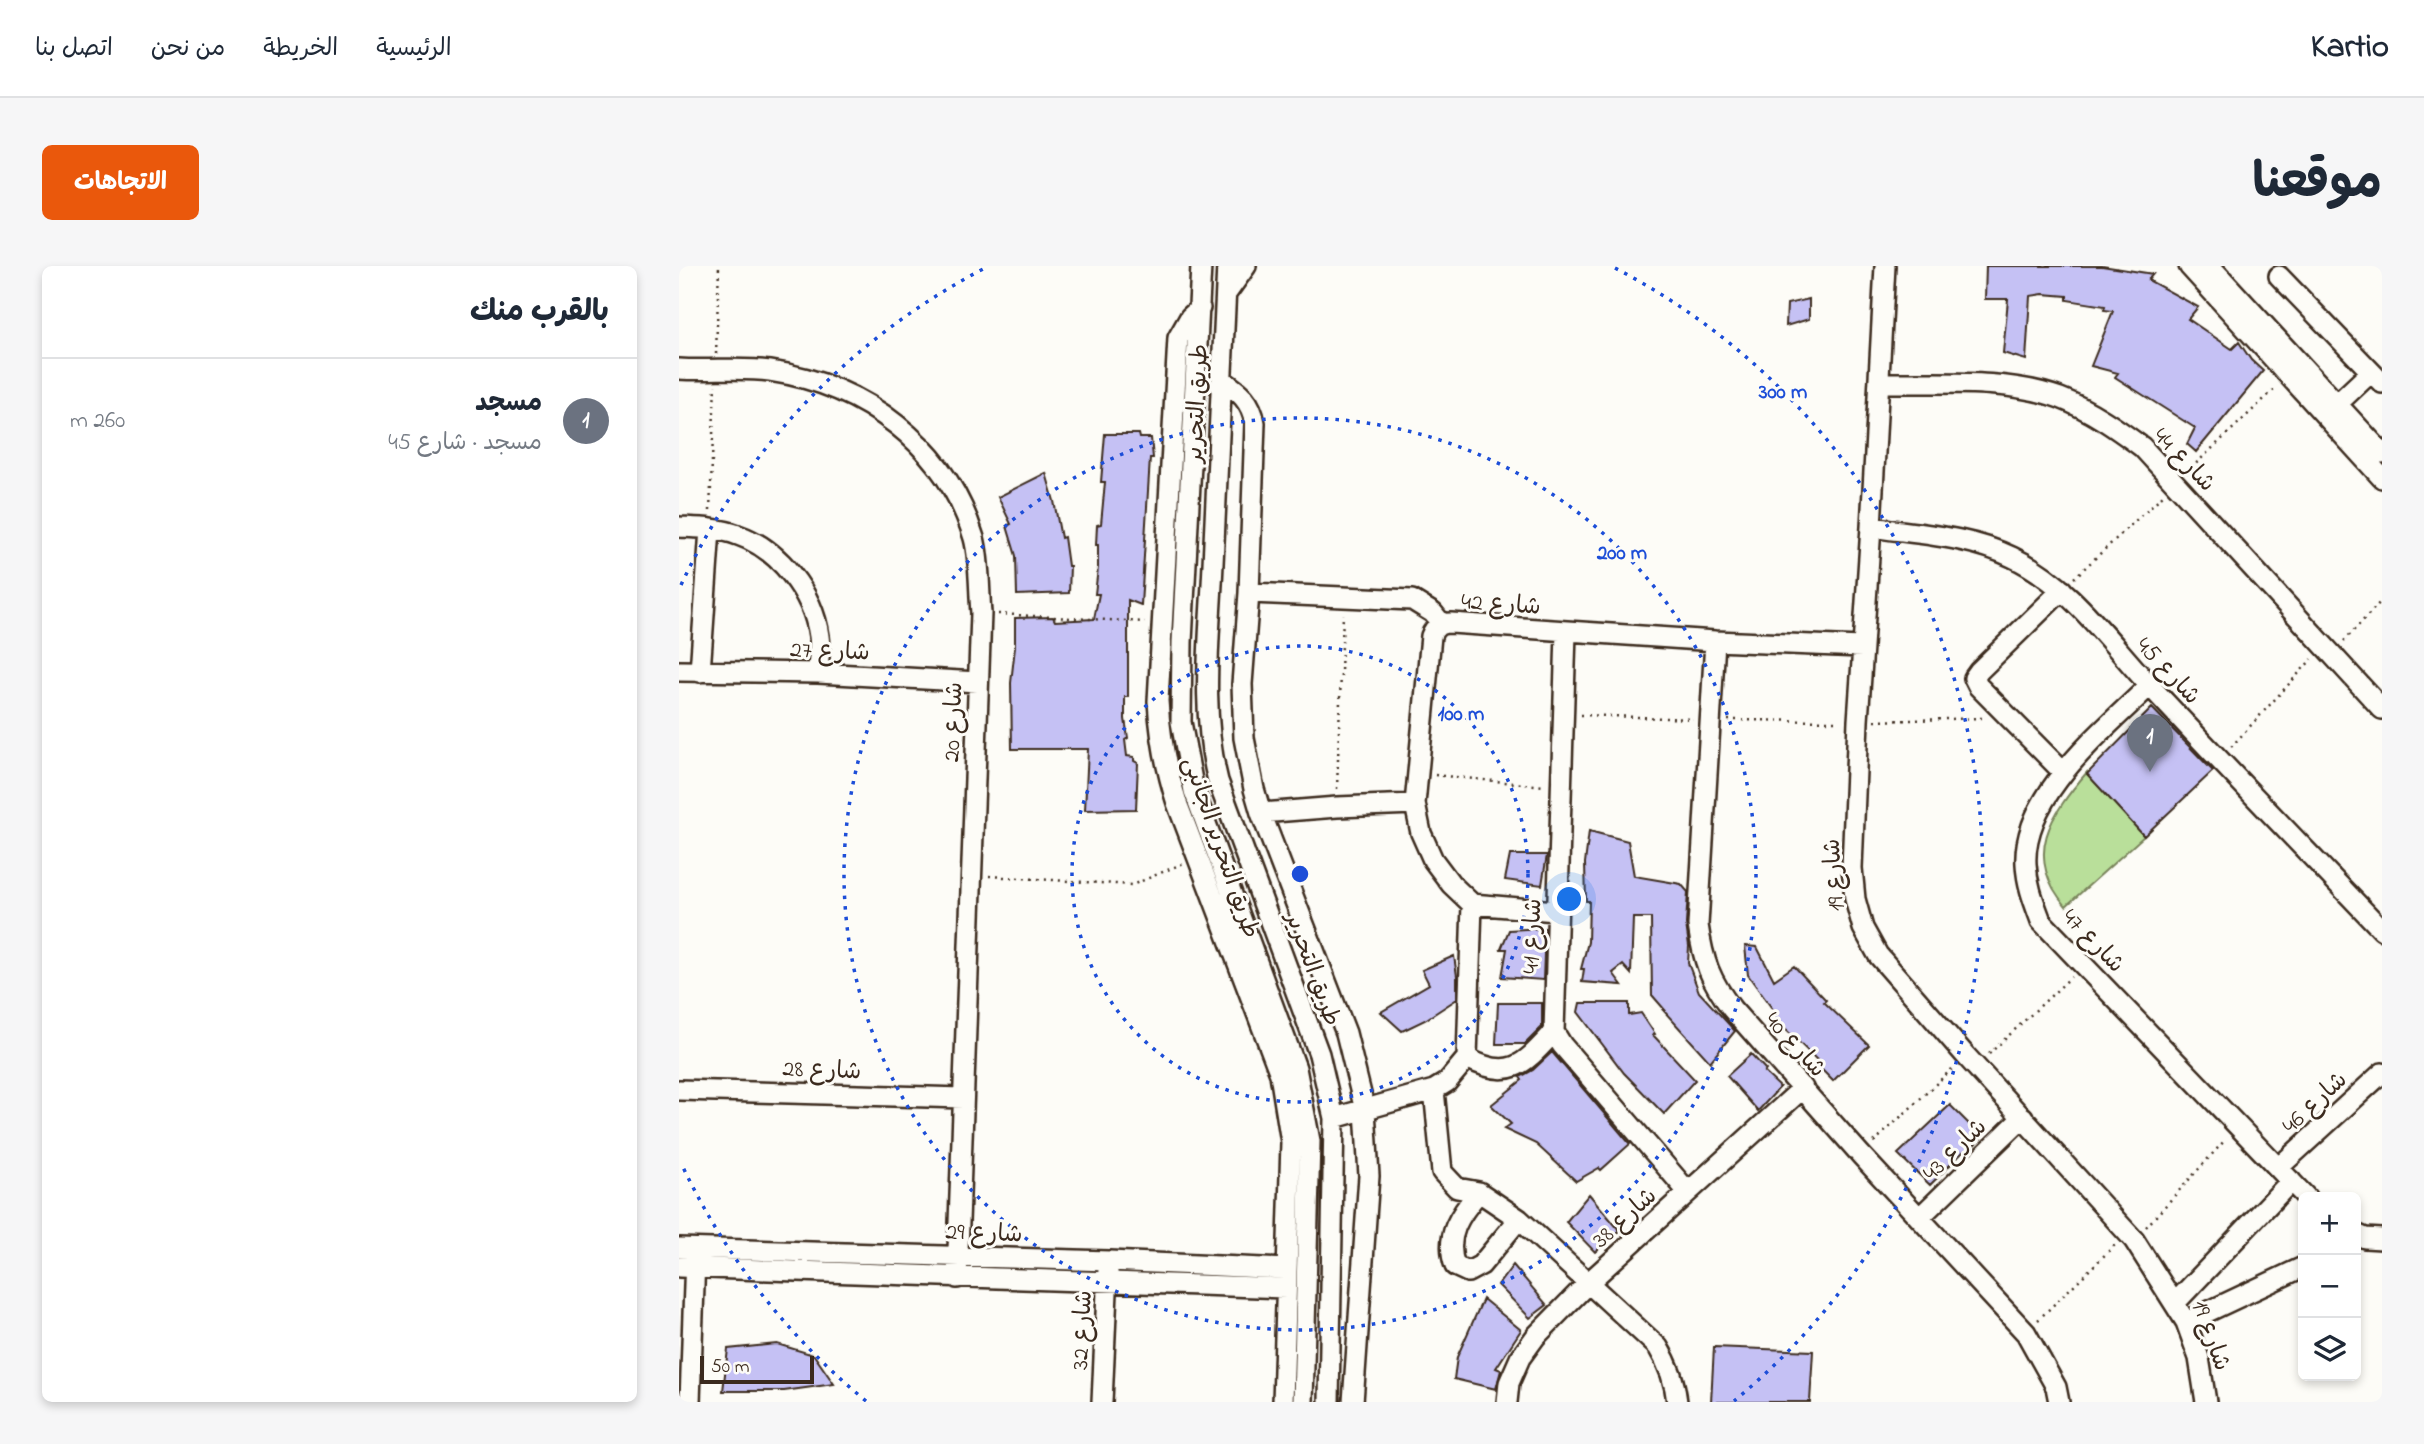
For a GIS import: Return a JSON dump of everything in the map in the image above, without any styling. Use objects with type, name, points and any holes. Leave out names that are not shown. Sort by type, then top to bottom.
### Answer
[{"type":"street","name":"طريق التحرير","points":[[1201,266],[1182,642],[1181,722],[1194,791],[1289,1049],[1304,1100],[1310,1141],[1303,1402]]},
{"type":"street","name":"طريق التحرير","points":[[1227,266],[1207,716],[1212,759],[1218,781],[1319,1054],[1334,1118],[1329,1402]]},
{"type":"street","points":[[1225,295],[1246,266]]},
{"type":"street","name":"شارع 19","points":[[1885,266],[1862,647],[1852,868],[1855,899],[1863,928],[1878,955],[2131,1236],[2186,1322],[2199,1357],[2206,1402]]},
{"type":"street","points":[[2189,266],[2382,478]]},
{"type":"street","points":[[2210,266],[2382,453]]},
{"type":"street","points":[[2279,276],[2377,377],[2337,404]]},
{"type":"street","name":"طريق التحرير الجانبى","points":[[1200,308],[1190,317],[1178,338],[1158,701],[1160,736],[1166,770],[1280,1074],[1291,1142],[1285,1400]]},
{"type":"street","name":"شارع 20","points":[[679,369],[768,371],[824,382],[874,407],[918,443],[952,488],[974,540],[981,613],[957,1278]]},
{"type":"street","name":"طريق التحرير الجانبى","points":[[1221,380],[1244,397],[1255,423],[1242,711],[1248,765],[1261,813],[1346,1033],[1365,1110],[1369,1176],[1353,1402]]},
{"type":"street","name":"شارع 44","points":[[1879,383],[2012,386],[2059,398],[2103,418],[2143,447],[2382,709]]},
{"type":"street","points":[[1189,512],[1190,519],[1198,525],[1208,524],[1215,517]]},
{"type":"street","points":[[679,527],[710,529],[739,535],[768,551],[793,575],[810,604],[819,636],[818,673]]},
{"type":"street","name":"شارع 45","points":[[1871,527],[1981,546],[2010,556],[2038,571],[2062,590],[2382,930]]},
{"type":"street","points":[[700,672],[710,529]]},
{"type":"street","points":[[1186,573],[1198,566],[1213,571]]},
{"type":"street","points":[[2062,590],[1974,678],[1977,686],[2063,772]]},
{"type":"street","points":[[1249,593],[1412,600],[1433,613],[1441,623]]},
{"type":"street","points":[[1162,623],[1182,642]]},
{"type":"street","name":"شارع 42","points":[[1472,904],[1451,884],[1433,860],[1421,833],[1415,804],[1431,636],[1434,628],[1441,623],[1715,641],[1862,647]]},
{"type":"street","name":"شارع 41","points":[[1555,1032],[1556,911],[1566,632]]},
{"type":"street","name":"شارع 40","points":[[1715,641],[1698,925],[1702,956],[1713,985],[1860,1155],[2026,1332],[2056,1387],[2059,1402]]},
{"type":"street","name":"شارع 27","points":[[679,671],[818,673],[978,682]]},
{"type":"street","name":"شارع 47","points":[[2150,685],[2063,772],[2043,801],[2031,830],[2026,861],[2030,892],[2041,921],[2302,1192]]},
{"type":"street","points":[[1261,813],[1415,804]]},
{"type":"street","points":[[1334,1118],[1434,1090],[1453,1076],[1467,1058],[1472,904],[1556,911]]},
{"type":"street","points":[[1467,1058],[1495,1069],[1510,1068],[1525,1063],[1555,1032],[1562,1045],[1688,1192]]},
{"type":"street","points":[[1280,1074],[1289,1049]]},
{"type":"street","name":"شارع 46","points":[[2175,1303],[2284,1175],[2382,1073]]},
{"type":"street","name":"شارع 38","points":[[1507,1402],[1509,1383],[1520,1359],[1536,1336],[1588,1283],[1803,1088]]},
{"type":"street","name":"شارع 28","points":[[679,1090],[963,1098]]},
{"type":"street","points":[[1434,1090],[1442,1172],[1457,1188],[1479,1192],[1519,1219],[1658,1347],[1669,1365],[1677,1402]]},
{"type":"street","name":"شارع 43","points":[[1920,1217],[2023,1117]]},
{"type":"street","points":[[1479,1192],[1461,1212],[1453,1232],[1450,1253],[1455,1266],[1468,1272],[1481,1265],[1519,1219]]},
{"type":"street","name":"شارع 29","points":[[687,1258],[957,1256],[1108,1261],[1287,1279]]},
{"type":"street","points":[[687,1258],[689,1402]]},
{"type":"street","name":"شارع 29","points":[[687,1258],[957,1278],[1108,1281],[1287,1279]]},
{"type":"street","name":"شارع 32","points":[[1102,1402],[1108,1261]]},
{"type":"street","points":[[2186,1322],[2298,1269]]},
{"type":"path","points":[[710,529],[719,266]]},
{"type":"path","points":[[1337,807],[1343,597]]},
{"type":"path","points":[[2220,760],[2327,650],[2382,600]]},
{"type":"path","points":[[981,613],[1162,623]]},
{"type":"path","points":[[1564,714],[1709,720],[2008,718]]},
{"type":"path","points":[[1418,774],[1561,788]]},
{"type":"path","points":[[971,875],[1132,885],[1197,857]]},
{"type":"path","points":[[1860,1155],[2083,965]]},
{"type":"path","points":[[2026,1332],[2131,1236],[2238,1126]]},
{"type":"green space","points":[[2088,771],[2087,774],[2144,836],[2066,906],[2053,888],[2046,870],[2044,853],[2053,819]]},
{"type":"building","points":[[1986,266],[2102,266],[2153,274],[2148,280],[2198,307],[2188,319],[2232,349],[2239,342],[2251,360],[2263,371],[2196,452],[2187,444],[2195,428],[2115,377],[2118,373],[2091,366],[2113,311],[2104,310],[2105,306],[2067,300],[2067,296],[2030,296],[2026,360],[2003,353],[2008,299],[1985,299]]},
{"type":"building","points":[[1809,299],[1809,319],[1786,326],[1787,304]]},
{"type":"building","points":[[1105,434],[1139,434],[1140,438],[1151,438],[1153,458],[1150,458],[1141,605],[1128,600],[1128,697],[1125,697],[1125,719],[1128,738],[1125,740],[1127,756],[1134,757],[1134,761],[1138,763],[1136,809],[1085,810],[1088,749],[1012,749],[1011,683],[1015,618],[1053,617],[1055,621],[1094,619],[1099,594],[1095,594],[1098,568],[1096,545],[1105,482],[1101,482]]},
{"type":"building","points":[[1046,473],[1070,566],[1069,593],[1017,595],[1016,556],[1007,526],[1011,524],[998,497]]},
{"type":"building","points":[[2152,708],[2213,771],[2144,836],[2087,774]]},
{"type":"building","points":[[1589,831],[1628,841],[1634,876],[1681,884],[1688,892],[1688,963],[1699,992],[1735,1031],[1710,1062],[1652,995],[1651,918],[1633,918],[1631,974],[1623,965],[1613,973],[1622,985],[1582,982],[1584,969],[1581,969],[1588,942],[1589,901],[1586,901],[1585,863]]},
{"type":"building","points":[[1510,855],[1547,855],[1542,885],[1505,880]]},
{"type":"building","points":[[1545,928],[1543,980],[1502,977],[1507,949],[1501,949],[1509,930]]},
{"type":"building","points":[[1745,946],[1757,947],[1774,980],[1794,966],[1826,1000],[1824,1002],[1869,1045],[1833,1081],[1815,1063],[1818,1061],[1773,1017],[1776,1014],[1748,975]]},
{"type":"building","points":[[1454,956],[1457,999],[1402,1031],[1381,1012],[1429,984],[1422,970]]},
{"type":"building","points":[[1498,1003],[1542,1003],[1542,1027],[1525,1044],[1496,1044]]},
{"type":"building","points":[[1580,1003],[1629,1003],[1629,1015],[1641,1013],[1655,1034],[1653,1035],[1695,1080],[1664,1114],[1624,1073],[1578,1012]]},
{"type":"building","points":[[1552,1052],[1630,1144],[1601,1170],[1599,1168],[1576,1181],[1536,1144],[1504,1129],[1511,1124],[1491,1105],[1522,1080],[1520,1077],[1533,1070]]},
{"type":"building","points":[[1751,1054],[1766,1070],[1764,1072],[1780,1087],[1758,1111],[1727,1076]]},
{"type":"building","points":[[1950,1105],[1982,1137],[1930,1185],[1898,1154]]},
{"type":"building","points":[[1589,1194],[1620,1231],[1595,1252],[1566,1222]]},
{"type":"building","points":[[1513,1265],[1547,1305],[1530,1318],[1498,1285]]},
{"type":"building","points":[[1483,1299],[1521,1330],[1496,1368],[1501,1370],[1496,1389],[1454,1379],[1457,1357]]},
{"type":"building","points":[[777,1344],[814,1355],[834,1384],[784,1391],[723,1391],[728,1349]]},
{"type":"building","points":[[1714,1347],[1813,1351],[1810,1402],[1711,1402]]},
{"type":"place","name":"مسجد","points":[[2150,772]]}]
